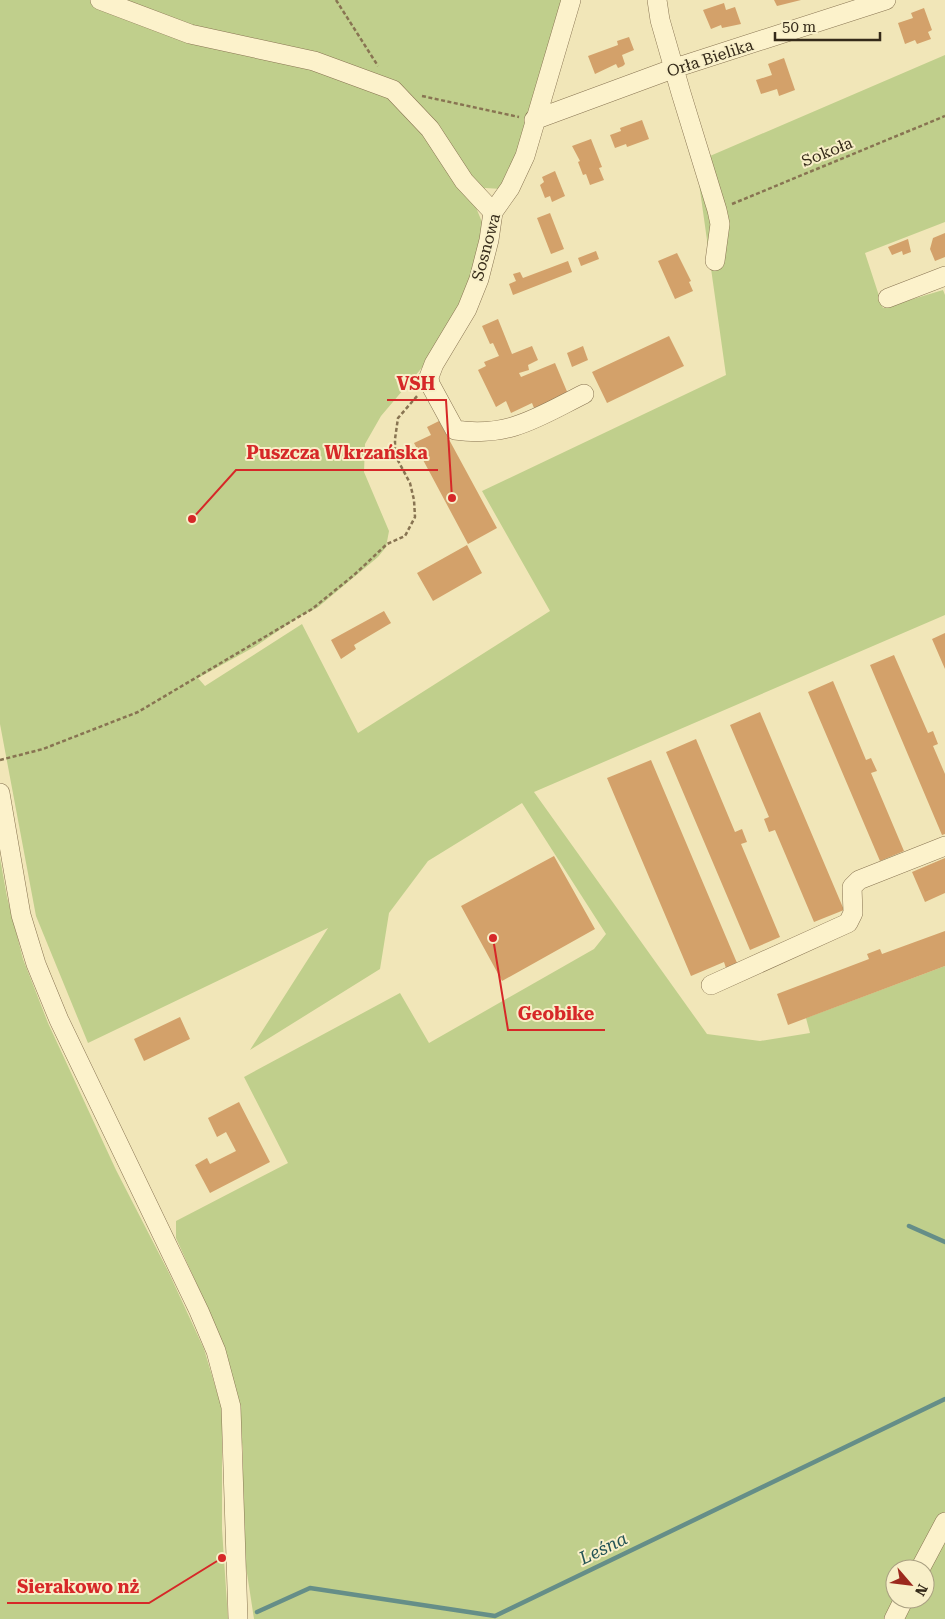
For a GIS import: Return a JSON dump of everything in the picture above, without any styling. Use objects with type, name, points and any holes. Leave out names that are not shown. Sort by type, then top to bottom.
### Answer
[{"type":"street","points":[[100,0],[190,34],[314,61],[393,90],[430,129],[464,181],[492,212]]},
{"type":"street","name":"Sosnowa","points":[[430,384],[429,377],[434,364],[467,308],[479,279],[490,240],[492,212],[510,188],[525,156],[534,120],[571,0]]},
{"type":"street","points":[[657,0],[660,20],[717,210],[720,224],[714,261]]},
{"type":"street","name":"Orła Bielika","points":[[534,120],[675,68],[886,0]]},
{"type":"street","points":[[888,298],[945,276]]},
{"type":"street","points":[[430,384],[455,430],[492,432],[518,427],[584,394]]},
{"type":"street","points":[[0,793],[21,915],[36,964],[60,1020],[199,1311],[216,1351],[225,1380],[233,1434],[238,1619]]},
{"type":"street","points":[[711,985],[848,923],[853,913],[852,887],[859,880],[945,846]]},
{"type":"street","points":[[925,1559],[945,1522]]},
{"type":"path","points":[[336,0],[393,90]]},
{"type":"path","points":[[421,96],[534,120]]},
{"type":"path","name":"Sokoła","points":[[717,210],[945,116]]},
{"type":"path","points":[[0,760],[43,749],[138,712],[312,609],[354,575],[387,544],[405,536],[415,517],[410,483],[395,455],[398,418],[412,399],[430,384]]},
{"type":"green space","points":[[0,0],[565,0],[538,101],[502,189],[485,188],[475,205],[484,227],[470,287],[431,357],[381,416],[365,444],[364,472],[389,531],[386,547],[378,557],[317,608],[300,616],[256,646],[198,678],[205,686],[302,624],[358,733],[550,611],[482,491],[726,375],[696,162],[945,55],[945,222],[865,253],[883,308],[943,290],[945,295],[945,615],[534,792],[707,1034],[760,1041],[810,1033],[806,1018],[945,966],[945,1512],[920,1559],[885,1559],[885,1609],[892,1609],[890,1619],[254,1619],[243,1547],[243,1449],[233,1382],[213,1320],[176,1238],[176,1221],[288,1163],[244,1077],[400,993],[429,1043],[594,949],[606,934],[522,803],[428,861],[389,913],[380,969],[250,1050],[328,928],[88,1043],[36,916],[0,724]]},
{"type":"green space","points":[[0,858],[7,897],[23,959],[48,1023],[116,1170],[169,1273],[204,1349],[222,1409],[222,1529],[228,1619],[0,1619]]},
{"type":"green space","points":[[945,1539],[945,1619],[901,1619],[906,1609],[935,1609],[934,1559]]},
{"type":"building","points":[[774,0],[801,0],[777,6]]},
{"type":"building","points":[[724,3],[726,10],[735,7],[741,24],[722,28],[721,25],[711,29],[703,10]]},
{"type":"building","points":[[924,8],[932,30],[928,32],[931,39],[917,44],[915,40],[905,44],[898,23],[913,18],[911,13]]},
{"type":"building","points":[[629,37],[634,50],[622,55],[625,64],[618,68],[616,64],[595,74],[588,56],[618,45],[617,41]]},
{"type":"building","points":[[784,58],[795,90],[779,96],[777,89],[761,94],[756,80],[772,75],[768,64]]},
{"type":"building","points":[[642,120],[649,139],[627,147],[626,144],[615,148],[610,135],[621,131],[620,128]]},
{"type":"building","points":[[591,139],[602,167],[599,168],[604,180],[590,185],[586,174],[583,175],[578,162],[580,161],[572,146]]},
{"type":"building","points":[[555,171],[565,196],[552,202],[550,196],[545,198],[540,185],[544,182],[542,177]]},
{"type":"building","points":[[550,213],[564,249],[551,254],[537,218]]},
{"type":"building","points":[[945,233],[945,257],[935,261],[930,249],[933,238]]},
{"type":"building","points":[[908,239],[911,252],[903,255],[902,251],[892,255],[888,247]]},
{"type":"building","points":[[596,251],[599,259],[581,266],[578,258]]},
{"type":"building","points":[[677,253],[691,281],[689,282],[693,291],[675,299],[658,261]]},
{"type":"building","points":[[568,261],[572,272],[513,295],[509,284],[516,281],[513,274],[520,272],[523,278]]},
{"type":"building","points":[[498,319],[512,354],[532,346],[538,360],[528,365],[529,370],[519,373],[521,377],[555,363],[568,394],[534,408],[532,403],[511,413],[506,401],[496,407],[478,370],[486,366],[484,362],[499,356],[493,343],[490,344],[482,326]]},
{"type":"building","points":[[669,336],[684,366],[607,403],[592,372]]},
{"type":"building","points":[[583,346],[588,360],[572,367],[567,353]]},
{"type":"building","points":[[439,421],[497,528],[468,544],[414,443],[431,435],[427,427]]},
{"type":"building","points":[[467,545],[482,573],[433,601],[417,573]]},
{"type":"building","points":[[384,611],[391,623],[354,645],[356,649],[341,659],[331,640]]},
{"type":"building","points":[[945,633],[945,669],[932,639]]},
{"type":"building","points":[[894,655],[928,733],[933,731],[938,744],[933,746],[945,774],[945,834],[942,835],[870,665]]},
{"type":"building","points":[[833,681],[866,760],[871,758],[877,771],[871,773],[904,851],[880,861],[808,692]]},
{"type":"building","points":[[760,712],[844,910],[814,922],[775,830],[769,832],[764,819],[769,817],[730,725]]},
{"type":"building","points":[[696,739],[735,832],[742,829],[747,842],[741,844],[780,937],[750,950],[666,752]]},
{"type":"building","points":[[651,760],[737,963],[726,968],[724,962],[691,976],[607,778]]},
{"type":"building","points":[[554,856],[595,929],[502,981],[461,906]]},
{"type":"building","points":[[945,858],[945,893],[925,902],[912,872]]},
{"type":"building","points":[[945,931],[945,966],[788,1025],[777,994],[869,959],[867,954],[880,949],[882,954]]},
{"type":"building","points":[[180,1017],[190,1039],[144,1061],[134,1039]]},
{"type":"building","points":[[239,1102],[270,1162],[210,1193],[195,1165],[207,1158],[210,1164],[236,1151],[226,1132],[217,1137],[208,1118]]},
{"type":"waterway","points":[[909,1226],[945,1242]]},
{"type":"waterway","name":"Leśna","points":[[257,1612],[310,1588],[495,1616],[945,1399]]},
{"type":"place","name":"VSH","points":[[452,498]]},
{"type":"place","name":"Puszcza Wkrzańska","points":[[192,519]]},
{"type":"place","name":"Geobike","points":[[493,938]]},
{"type":"place","name":"Sierakowo nż","points":[[222,1558]]}]
